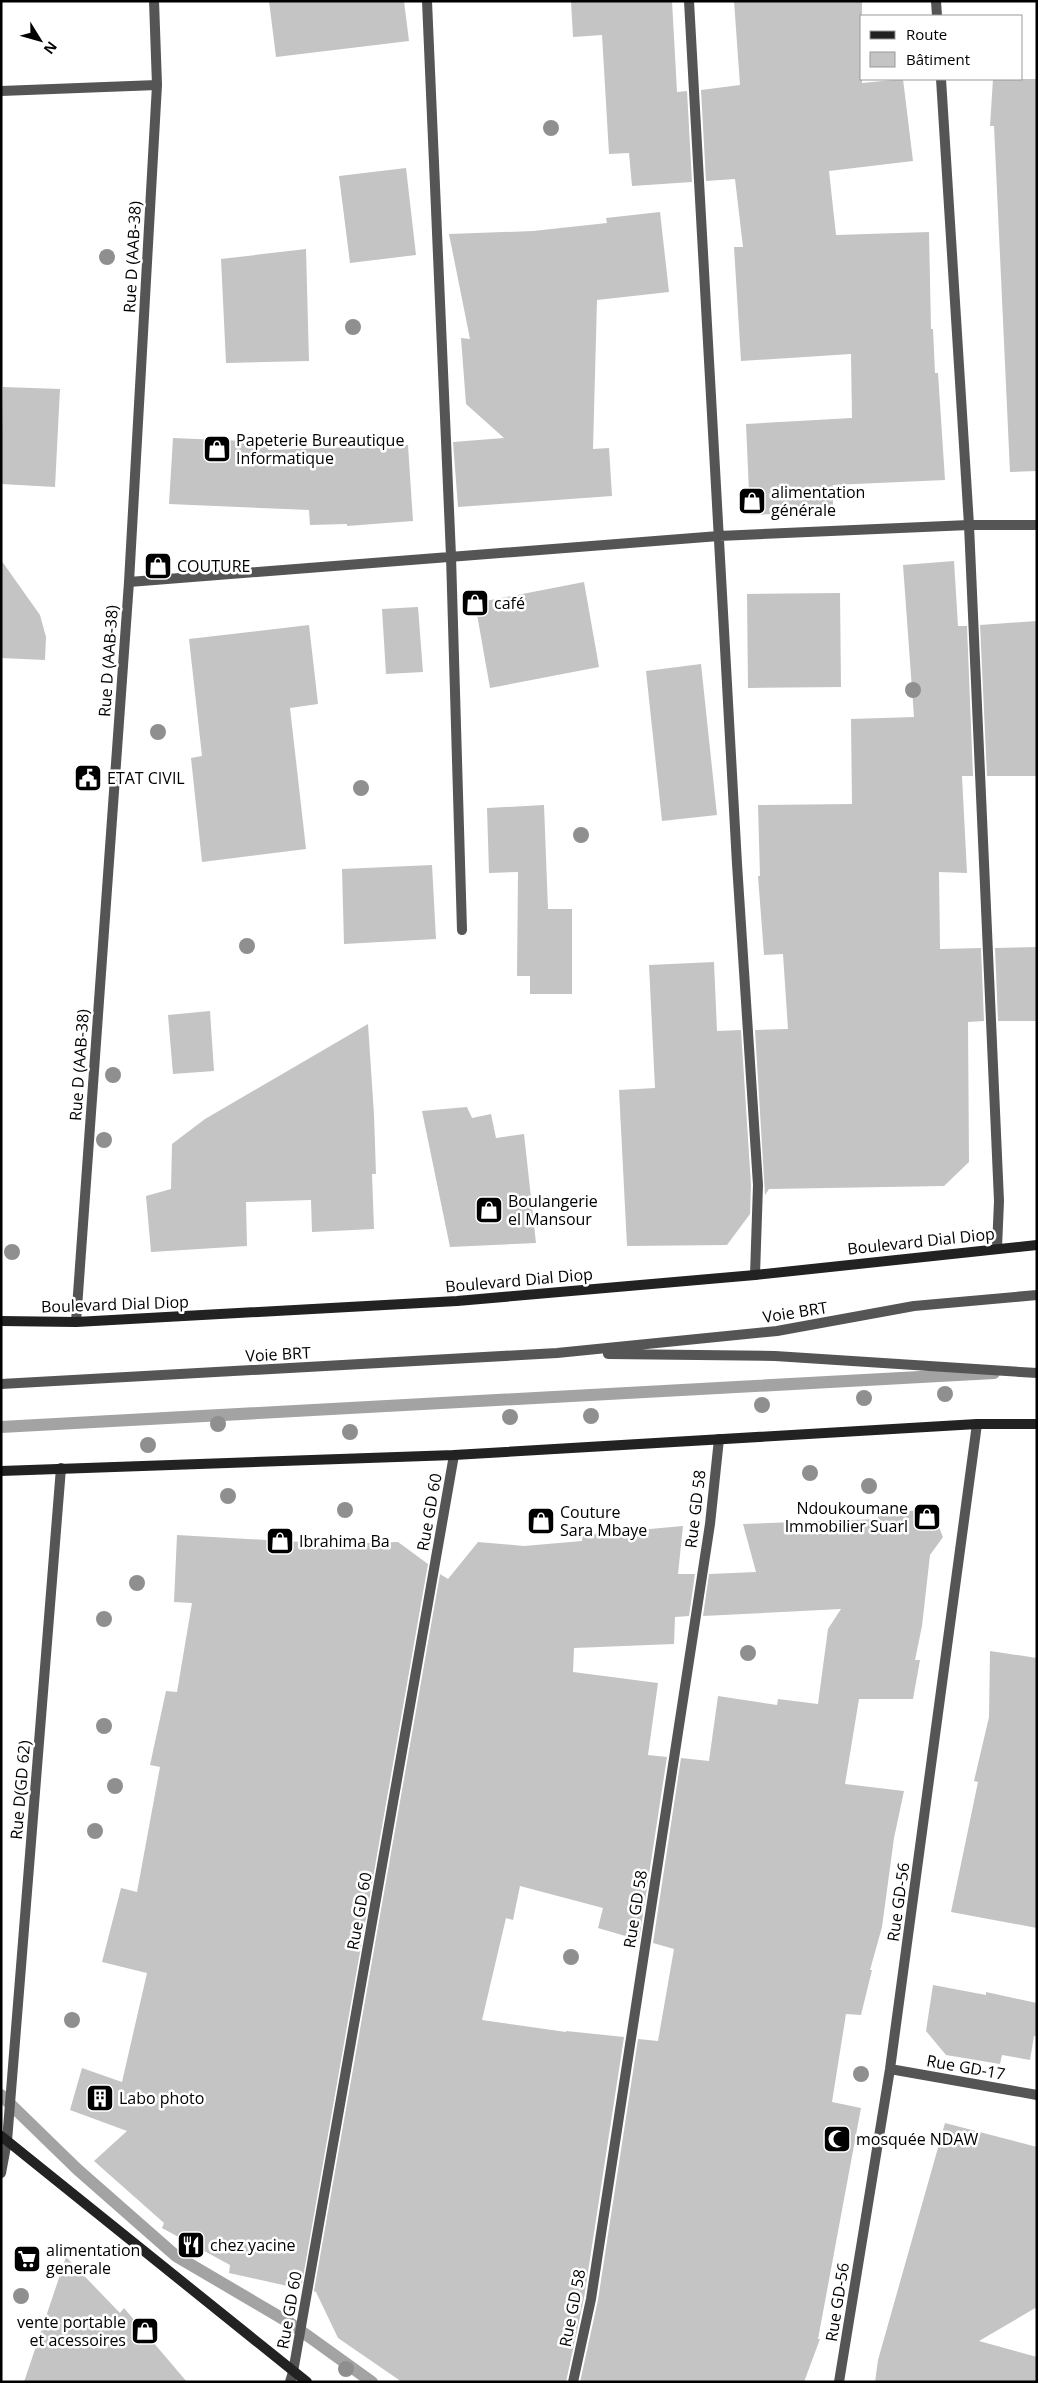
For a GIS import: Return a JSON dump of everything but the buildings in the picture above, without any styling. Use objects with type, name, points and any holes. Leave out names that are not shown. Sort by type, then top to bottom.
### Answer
[{"type":"main road","name":"Boulevard Dial Diop","points":[[1,1322],[76,1322],[457,1301],[755,1275],[1037,1245]]},
{"type":"main road","points":[[1,1471],[454,1455],[977,1424],[1037,1424]]},
{"type":"main road","points":[[4,2139],[291,2377],[307,2382]]},
{"type":"street","name":"Rue D (AAB-38)","points":[[76,1322],[129,582],[156,85],[154,1]]},
{"type":"street","points":[[427,1],[451,556],[462,930]]},
{"type":"street","points":[[689,1],[736,854],[758,1185],[755,1275]]},
{"type":"street","points":[[936,1],[937,15]]},
{"type":"street","points":[[941,80],[968,524],[1000,1201],[997,1248]]},
{"type":"street","points":[[1,91],[156,85]]},
{"type":"street","points":[[129,582],[719,536],[968,524],[1037,525]]},
{"type":"street","name":"Voie BRT","points":[[1,1384],[557,1353],[777,1332],[914,1306],[1037,1295]]},
{"type":"street","name":"Voie BRT","points":[[557,1353],[775,1356],[1037,1373]]},
{"type":"street","name":"Rue GD-56","points":[[839,2382],[890,2069],[977,1424]]},
{"type":"street","name":"Rue GD 58","points":[[573,2382],[591,2299],[710,1524],[718,1439]]},
{"type":"street","name":"Rue GD 60","points":[[291,2377],[454,1455]]},
{"type":"street","name":"Rue D(GD 62)","points":[[1,2173],[61,1468]]},
{"type":"street","name":"Rue GD-17","points":[[890,2069],[1037,2095]]},
{"type":"waterway","points":[[1,1427],[994,1373]]},
{"type":"waterway","points":[[1,2095],[77,2169],[176,2256],[290,2323],[372,2382]]},
{"type":"place","name":"Papeterie Bureautique Informatique","points":[[217,449]]},
{"type":"place","name":"alimentation générale","points":[[752,501]]},
{"type":"place","name":"COUTURE","points":[[158,566]]},
{"type":"place","name":"café","points":[[475,603]]},
{"type":"place","name":"ETAT CIVIL","points":[[88,778]]},
{"type":"place","name":"Boulangerie el Mansour","points":[[489,1210]]},
{"type":"place","name":"Ndoukoumane Immobilier Suarl","points":[[927,1517]]},
{"type":"place","name":"Couture Sara Mbaye","points":[[541,1521]]},
{"type":"place","name":"Ibrahima Ba","points":[[280,1541]]},
{"type":"place","name":"Labo photo","points":[[100,2098]]},
{"type":"place","name":"mosquée NDAW","points":[[837,2139]]},
{"type":"place","name":"chez yacine","points":[[191,2245]]},
{"type":"place","name":"alimentation generale","points":[[27,2259]]},
{"type":"place","name":"vente portable et acessoires","points":[[145,2331]]}]
